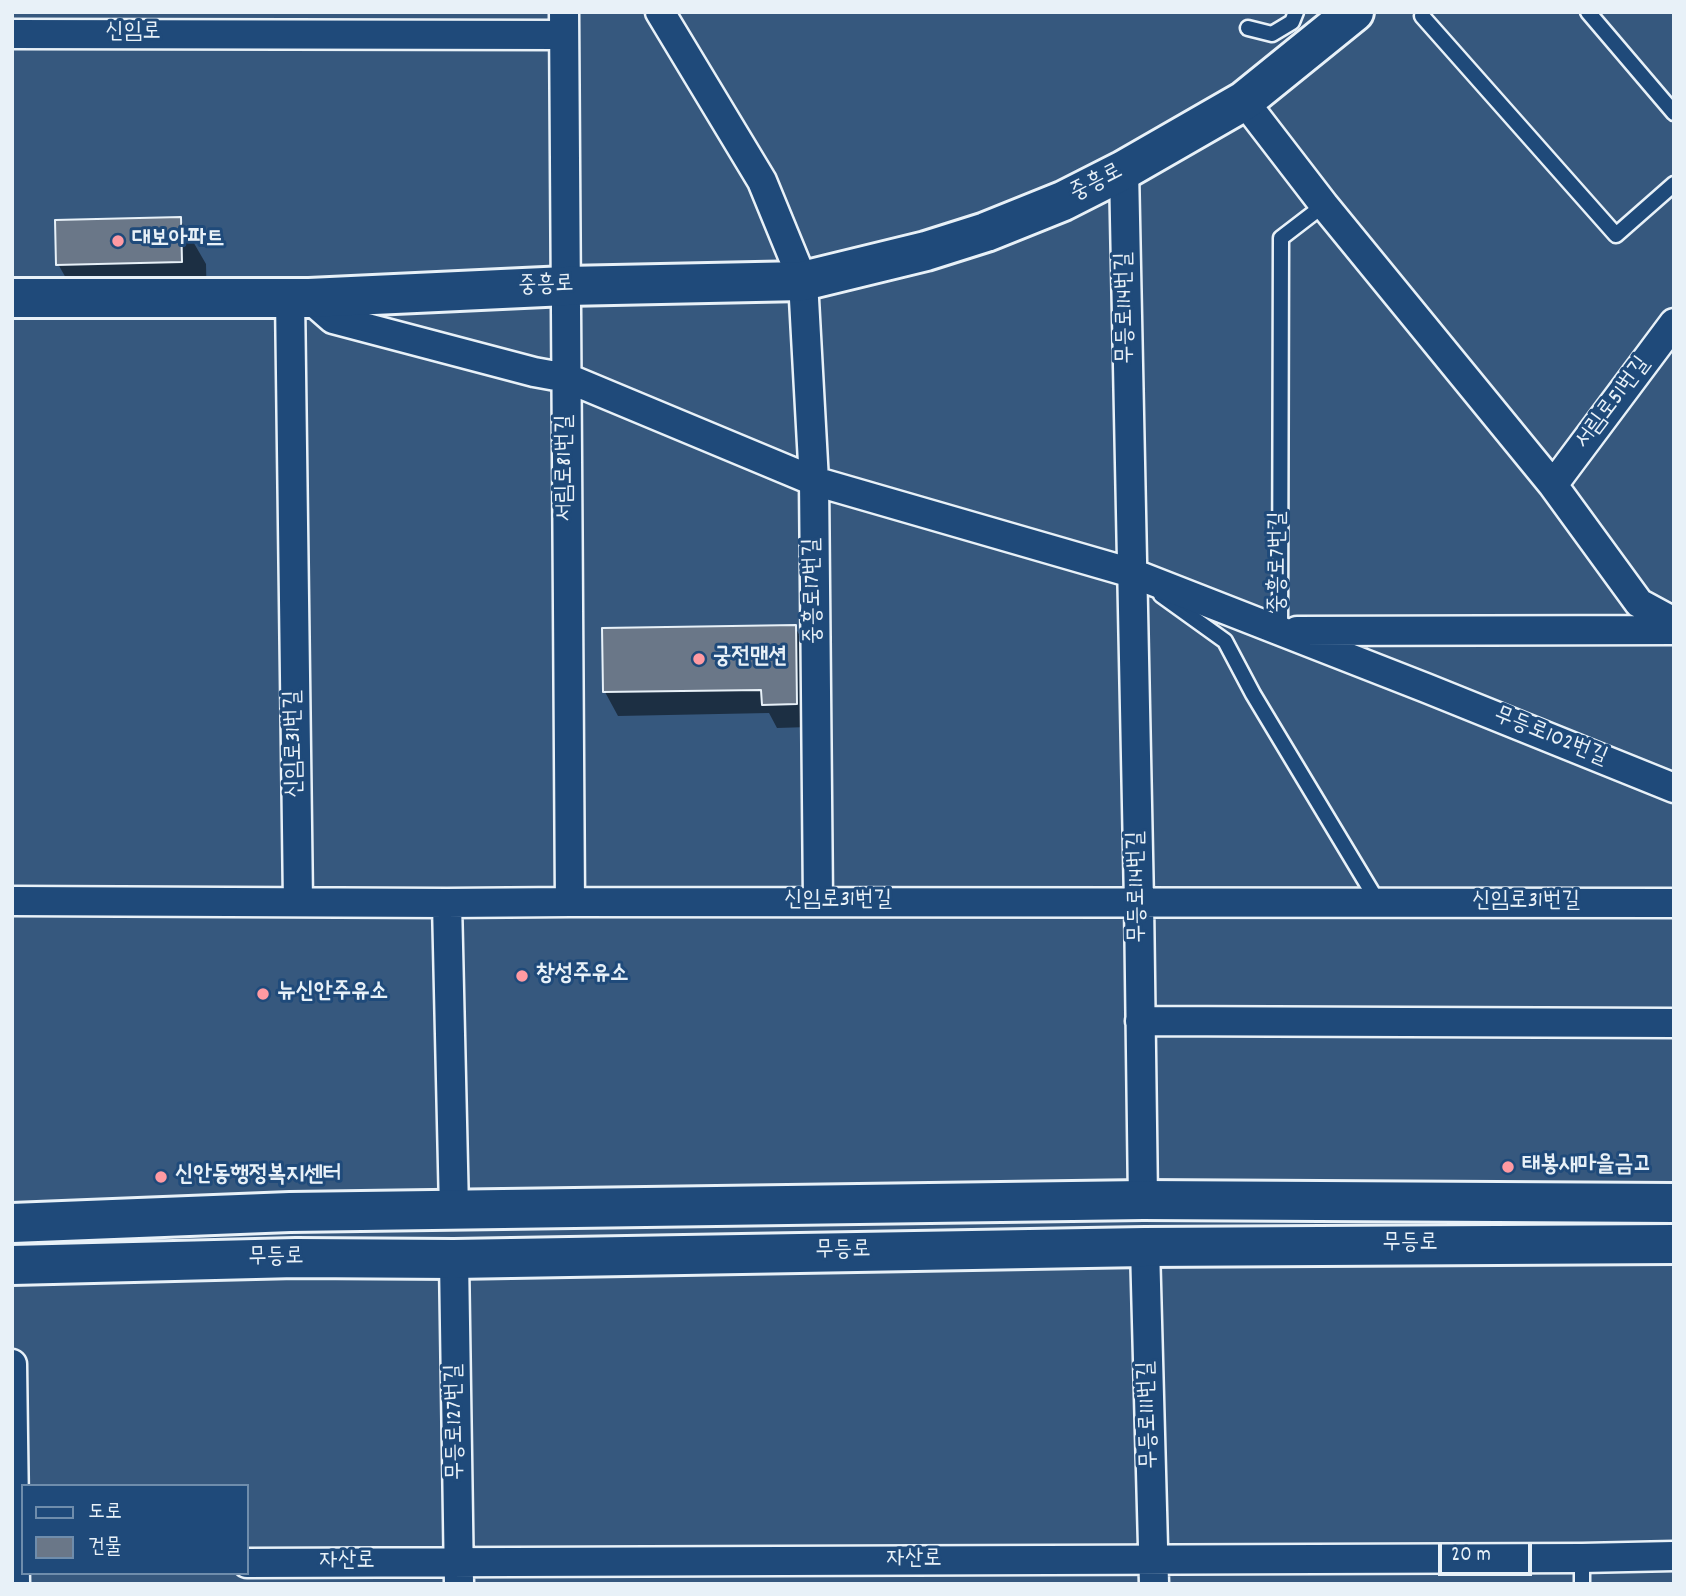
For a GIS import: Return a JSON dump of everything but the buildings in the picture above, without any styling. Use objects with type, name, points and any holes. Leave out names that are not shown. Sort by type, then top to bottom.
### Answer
[{"type":"street","points":[[660,12],[762,181],[803,281]]},
{"type":"street","name":"중흥로","points":[[12,298],[299,298],[566,286],[803,281],[926,251],[986,232],[1063,201],[1124,170],[1244,101],[1354,12]]},
{"type":"street","name":"서림로81번길","points":[[254,34],[564,24],[570,902]]},
{"type":"street","name":"신임로","points":[[12,34],[254,34]]},
{"type":"street","points":[[1244,101],[1324,205],[1553,485],[1639,603],[1674,622]]},
{"type":"street","name":"무등로114번길","points":[[1124,170],[1143,1200]]},
{"type":"street","name":"중흥로17번길","points":[[803,281],[814,481],[818,902]]},
{"type":"street","points":[[299,298],[333,319],[534,372],[567,378],[814,481],[1132,573],[1280,631]]},
{"type":"street","name":"신임로31번길","points":[[298,902],[294,587],[299,298]]},
{"type":"street","name":"서림로51번길","points":[[1553,485],[1674,323]]},
{"type":"street","name":"중흥로7번길","points":[[1280,631],[1674,630]]},
{"type":"street","name":"무등로102번길","points":[[1280,631],[1674,788]]},
{"type":"street","name":"신임로31번길","points":[[12,901],[1674,903]]},
{"type":"street","points":[[447,903],[454,1210]]},
{"type":"street","points":[[1140,1021],[1674,1023]]},
{"type":"street","name":"무등로","points":[[12,1223],[290,1212],[1143,1200],[1674,1203]]},
{"type":"street","name":"무등로","points":[[12,1265],[296,1258],[454,1259],[1145,1247],[1674,1244]]},
{"type":"street","name":"무등로111번길","points":[[1145,1247],[1154,1572]]},
{"type":"street","name":"무등로127번길","points":[[454,1259],[459,1573]]},
{"type":"street","points":[[12,1364],[16,1569]]},
{"type":"street","name":"자산로","points":[[248,1563],[459,1573],[1582,1571],[1674,1556]]},
{"type":"lane","points":[[1248,28],[1272,34],[1292,22],[1296,12]]},
{"type":"lane","points":[[1588,12],[1674,113]]},
{"type":"lane","points":[[1422,16],[1616,235],[1674,184]]},
{"type":"lane","name":"중흥로7번길","points":[[1280,631],[1281,238],[1324,205]]},
{"type":"lane","points":[[1132,573],[1225,641],[1260,706],[1378,902]]},
{"type":"place","name":"대보아파트","points":[[118,241]]},
{"type":"place","name":"궁전맨션","points":[[699,659]]},
{"type":"place","name":"창성주유소","points":[[522,976]]},
{"type":"place","name":"뉴신안주유소","points":[[263,994]]},
{"type":"place","name":"태봉새마을금고","points":[[1508,1167]]},
{"type":"place","name":"신안동행정복지센터","points":[[161,1177]]}]
